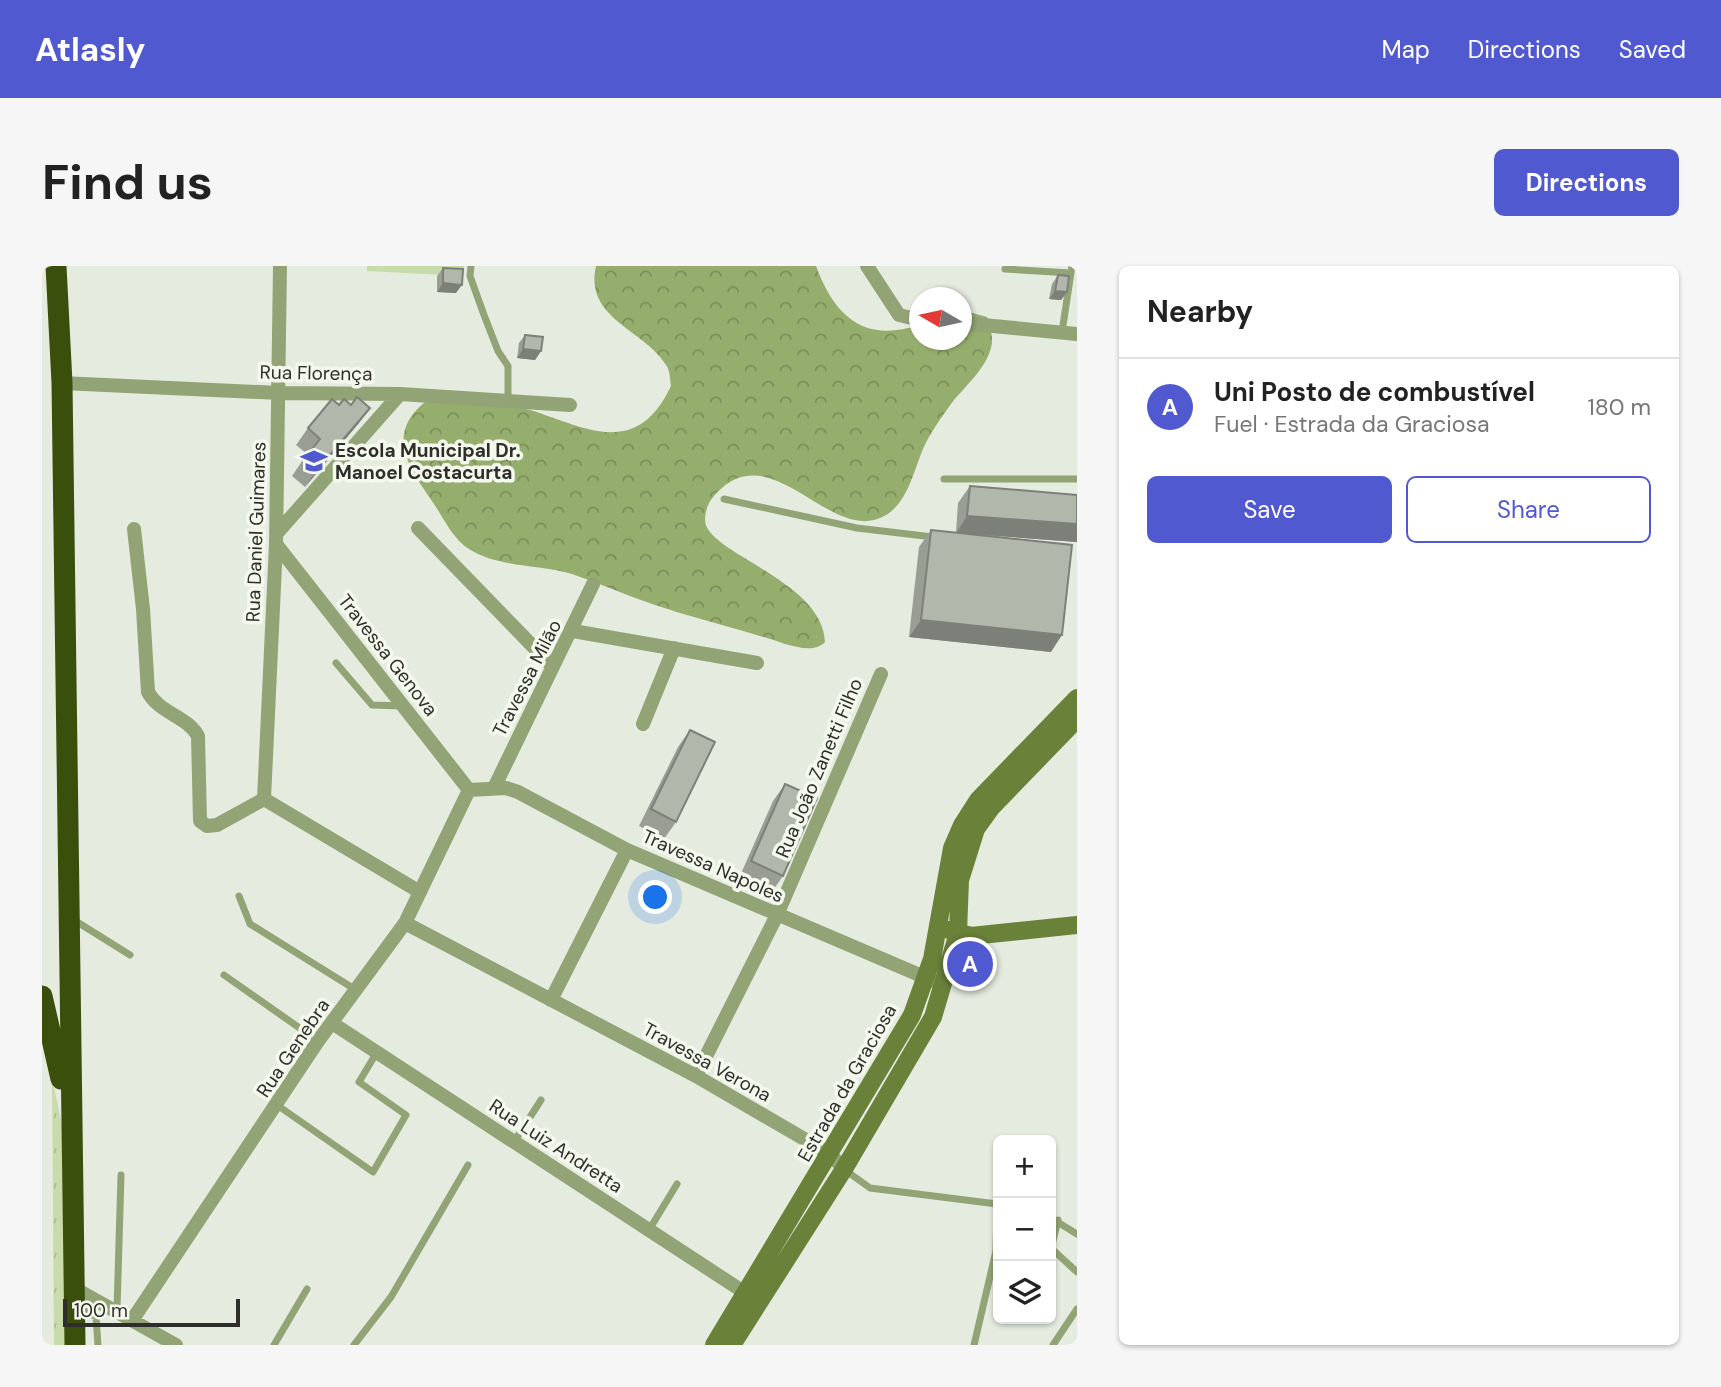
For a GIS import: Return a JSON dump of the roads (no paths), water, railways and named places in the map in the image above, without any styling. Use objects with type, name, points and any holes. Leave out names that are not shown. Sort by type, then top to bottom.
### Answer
[{"type":"highway","points":[[56,266],[62,383],[75,1345]]},
{"type":"highway","points":[[42,996],[70,1119]]},
{"type":"main road","name":"Estrada da Graciosa","points":[[732,1345],[752,1297],[830,1154],[900,1039],[926,979],[939,927],[952,848],[962,825],[978,800],[1077,698]]},
{"type":"main road","name":"Estrada da Graciosa","points":[[713,1345],[752,1297],[844,1169],[933,1017],[958,933],[960,880],[976,829],[991,808],[1077,719]]},
{"type":"main road","points":[[939,927],[971,936],[1077,925]]},
{"type":"street","name":"Rua Daniel Guimares","points":[[264,799],[276,539],[281,266]]},
{"type":"street","points":[[867,266],[899,316],[909,318]]},
{"type":"street","points":[[972,324],[1077,334]]},
{"type":"street","name":"Rua Florença","points":[[62,383],[279,393],[400,394],[570,405]]},
{"type":"street","points":[[276,539],[400,394]]},
{"type":"street","points":[[418,528],[552,666]]},
{"type":"street","points":[[134,529],[143,609],[148,692],[153,702],[194,728],[198,736],[197,811],[200,821],[207,826],[217,825],[264,799],[420,892]]},
{"type":"street","name":"Travessa Genova","points":[[276,539],[469,790]]},
{"type":"street","name":"Travessa Milão","points":[[494,788],[552,666],[573,631],[593,584]]},
{"type":"street","points":[[573,631],[757,663]]},
{"type":"street","points":[[643,724],[674,648]]},
{"type":"street","name":"Rua João Zanetti Filho","points":[[696,1076],[777,915],[881,674]]},
{"type":"street","name":"Travessa Napoles","points":[[469,790],[494,788],[518,792],[627,850],[680,870],[777,915],[943,985]]},
{"type":"street","name":"Rua Genebra","points":[[133,1319],[318,1041],[405,923],[469,790]]},
{"type":"street","points":[[551,1000],[627,850]]},
{"type":"street","name":"Travessa Verona","points":[[405,923],[696,1076],[830,1154],[844,1169]]},
{"type":"street","name":"Rua Luiz Andretta","points":[[332,1023],[752,1297]]},
{"type":"street","points":[[74,1297],[117,1310],[176,1345]]},
{"type":"lane","points":[[471,266],[470,276],[493,339],[508,366],[508,401]]},
{"type":"lane","points":[[1005,269],[1072,270],[1062,332]]},
{"type":"lane","points":[[944,479],[1077,479]]},
{"type":"lane","points":[[724,499],[858,528],[943,538]]},
{"type":"lane","points":[[335,663],[372,705],[403,706]]},
{"type":"lane","points":[[239,896],[250,924],[356,990]]},
{"type":"lane","points":[[68,916],[130,955]]},
{"type":"lane","points":[[224,975],[318,1041]]},
{"type":"lane","points":[[277,1105],[373,1172],[406,1115],[359,1082],[377,1052]]},
{"type":"lane","points":[[514,1142],[541,1100]]},
{"type":"lane","points":[[354,1345],[391,1297],[468,1165]]},
{"type":"lane","name":"Travessa Verona","points":[[844,1169],[870,1188],[993,1203]]},
{"type":"lane","points":[[117,1310],[121,1175]]},
{"type":"lane","points":[[649,1230],[677,1184]]},
{"type":"lane","points":[[1056,1220],[1077,1234]]},
{"type":"lane","points":[[1056,1253],[1077,1272]]},
{"type":"lane","points":[[974,1345],[995,1261]]},
{"type":"lane","points":[[274,1345],[307,1289]]},
{"type":"lane","points":[[74,1297],[96,1317],[98,1345]]},
{"type":"lane","points":[[1053,1345],[1077,1309]]},
{"type":"place","name":"Escola Municipal Dr. Manoel Costacurta","points":[[314,461]]},
{"type":"place","name":"Uni Posto de combustível","points":[[970,964]]}]
